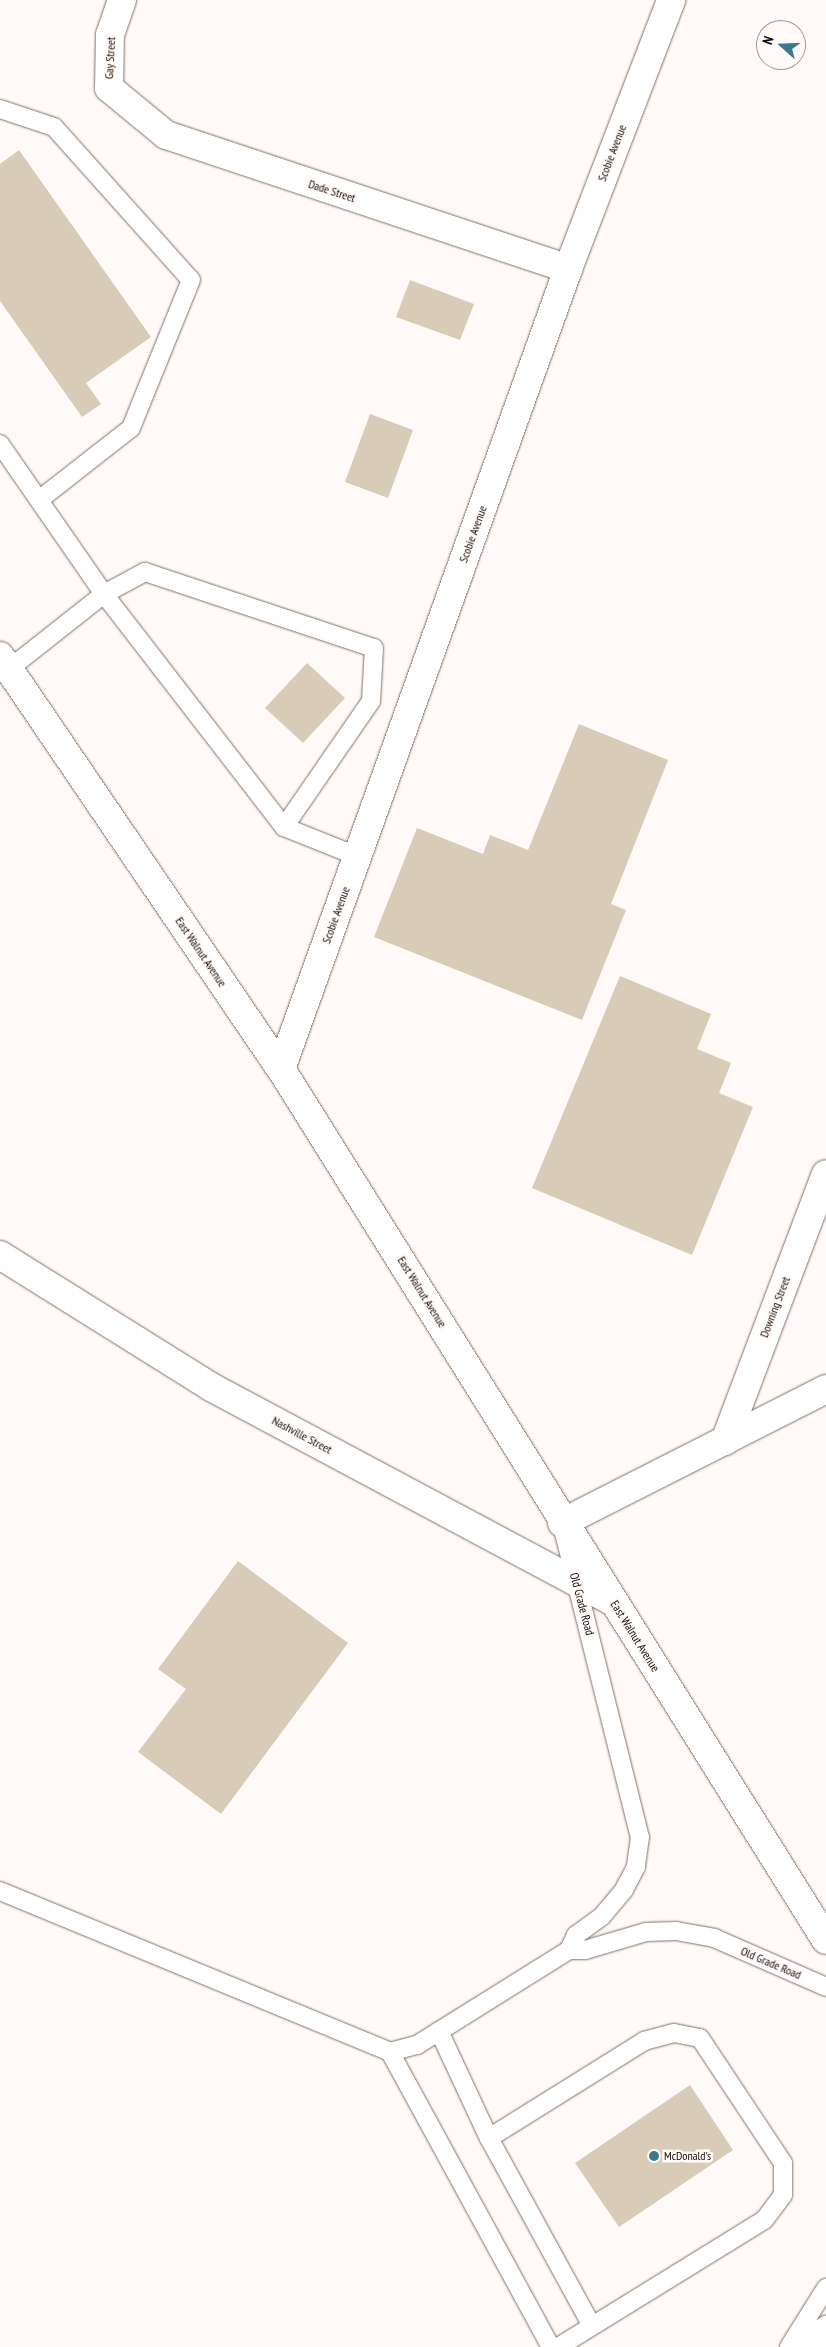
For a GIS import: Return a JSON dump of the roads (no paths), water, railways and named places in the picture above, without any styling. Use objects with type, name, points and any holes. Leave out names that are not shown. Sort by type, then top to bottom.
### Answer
[{"type":"street","name":"Gay Street","points":[[108,88],[110,34],[122,0]]},
{"type":"street","name":"Scobie Avenue","points":[[281,1069],[568,269],[671,0]]},
{"type":"street","name":"Dade Street","points":[[108,88],[166,135],[568,269]]},
{"type":"street","name":"East Walnut Avenue","points":[[4,662],[281,1069],[562,1523],[826,1940]]},
{"type":"street","name":"Downing Street","points":[[725,1441],[826,1174]]},
{"type":"street","name":"Nashville Street","points":[[0,1255],[211,1387],[613,1602]]},
{"type":"street","points":[[562,1523],[826,1389]]},
{"type":"lane","points":[[0,109],[54,127],[191,280],[132,428],[40,499]]},
{"type":"lane","points":[[0,444],[40,499],[104,594],[284,827],[357,856]]},
{"type":"lane","points":[[4,662],[104,594],[145,572],[374,648],[372,701],[284,827]]},
{"type":"lane","name":"Old Grade Road","points":[[562,1523],[640,1837],[636,1867],[624,1890],[602,1917],[576,1936],[569,1950]]},
{"type":"lane","points":[[0,1891],[390,2052],[551,2347]]},
{"type":"lane","name":"Old Grade Road","points":[[390,2052],[417,2045],[569,1950],[585,1950],[646,1932],[676,1931],[714,1938],[826,1987]]},
{"type":"lane","points":[[439,2030],[489,2138],[592,2326]]},
{"type":"lane","points":[[489,2138],[644,2041],[674,2033],[700,2038],[783,2163],[783,2195],[764,2220],[558,2347]]},
{"type":"lane","points":[[790,2347],[826,2288]]},
{"type":"lane","points":[[790,2347],[826,2325]]},
{"type":"lane","points":[[798,2347],[826,2341]]},
{"type":"place","name":"McDonald's","points":[[654,2156]]}]
